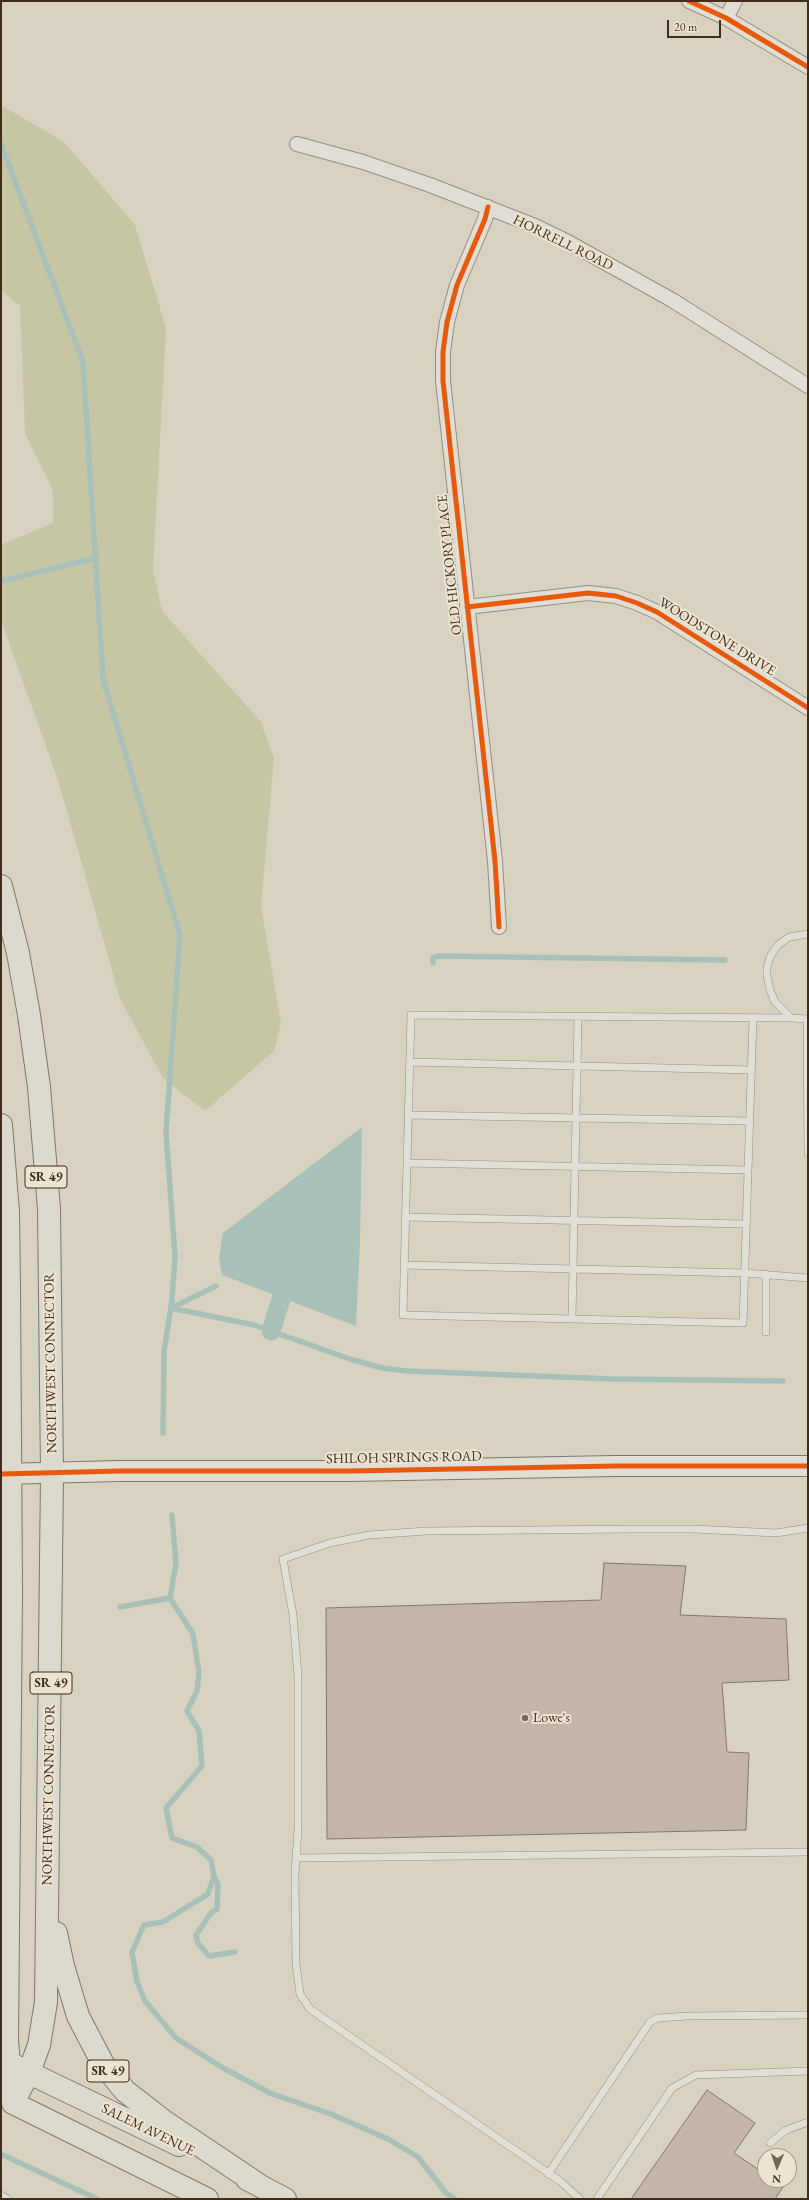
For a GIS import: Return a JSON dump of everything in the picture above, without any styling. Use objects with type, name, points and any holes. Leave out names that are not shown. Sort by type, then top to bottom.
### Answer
[{"type":"highway","name":"NORTHWEST CONNECTOR","points":[[1,886],[19,961],[39,1087],[48,1209],[52,1473],[48,1893]]},
{"type":"highway","name":"SR 49","points":[[1,1125],[8,1212],[6,1474],[9,1906],[7,2041],[13,2103]]},
{"type":"highway","name":"SR 49","points":[[48,1893],[63,1966],[78,2016],[103,2064],[125,2091],[165,2122],[259,2185]]},
{"type":"highway","points":[[48,1893],[46,2002],[39,2045],[13,2103],[207,2199]]},
{"type":"highway","points":[[1,1938],[9,1906]]},
{"type":"highway","name":"SALEM AVENUE","points":[[9,2063],[285,2199]]},
{"type":"street","points":[[689,1],[726,18],[808,67]]},
{"type":"street","points":[[726,18],[735,1]]},
{"type":"street","name":"HORRELL ROAD","points":[[297,144],[363,162],[488,207],[568,242],[665,296],[808,386]]},
{"type":"street","name":"OLD HICKORY PLACE","points":[[488,207],[485,219],[457,285],[447,322],[443,352],[443,381],[495,861],[499,927]]},
{"type":"street","name":"WOODSTONE DRIVE","points":[[467,607],[588,593],[616,596],[657,612],[808,708]]},
{"type":"street","name":"SHILOH SPRINGS ROAD","points":[[6,1474],[119,1471],[351,1471],[614,1466],[808,1466]]},
{"type":"lane","points":[[791,1018],[775,1002],[770,990],[767,967],[771,955],[778,945],[789,937],[808,934]]},
{"type":"lane","points":[[753,1019],[743,1323],[402,1315],[411,1015],[808,1019],[808,1153]]},
{"type":"lane","points":[[572,1319],[578,1017]]},
{"type":"lane","points":[[410,1062],[752,1070]]},
{"type":"lane","points":[[408,1114],[750,1121]]},
{"type":"lane","points":[[407,1163],[748,1170]]},
{"type":"lane","points":[[405,1217],[746,1224]]},
{"type":"lane","points":[[404,1265],[745,1273],[808,1278]]},
{"type":"lane","points":[[766,1274],[766,1332]]},
{"type":"lane","points":[[580,2199],[548,2174],[310,2009],[300,1994],[296,1964],[298,1676],[293,1615],[283,1559],[330,1543],[369,1534],[427,1531],[646,1529],[776,1533],[808,1528]]},
{"type":"lane","points":[[296,1858],[808,1852]]},
{"type":"lane","points":[[548,2174],[650,2022],[658,2018],[673,2017],[808,2015]]},
{"type":"lane","points":[[597,2199],[672,2088],[696,2075],[808,2072]]},
{"type":"lane","points":[[770,2143],[786,2130],[808,2122]]},
{"type":"lane","points":[[1,2195],[8,2199]]},
{"type":"green space","points":[[1,105],[64,142],[135,225],[166,328],[153,570],[162,611],[261,722],[274,758],[261,905],[281,1023],[274,1051],[205,1111],[163,1078],[120,999],[59,783],[1,620],[1,545],[53,523],[53,491],[25,433],[20,306],[1,290]]},
{"type":"shaded area","points":[[362,1127],[360,1241],[356,1326],[222,1275],[219,1258],[223,1233]]},
{"type":"building","name":"Lowe's","points":[[604,1563],[686,1566],[680,1615],[786,1619],[789,1680],[722,1683],[727,1752],[749,1753],[746,1830],[327,1839],[326,1608],[601,1600]]},
{"type":"building","points":[[707,2090],[755,2123],[734,2153],[757,2169],[757,2188],[782,2188],[775,2199],[631,2199]]},
{"type":"waterway","points":[[1,144],[83,362],[103,679],[180,935],[166,1132],[175,1256],[172,1300],[164,1352],[163,1433]]},
{"type":"waterway","points":[[1,581],[97,558]]},
{"type":"waterway","points":[[433,963],[433,958],[438,956],[725,960]]},
{"type":"waterway","points":[[171,1308],[216,1286]]},
{"type":"waterway","points":[[271,1331],[284,1290]]},
{"type":"waterway","points":[[171,1308],[254,1325],[350,1359],[382,1368],[407,1371],[613,1379],[783,1381]]},
{"type":"waterway","points":[[172,1515],[176,1564],[170,1598],[193,1634],[199,1672],[197,1691],[187,1711],[199,1731],[202,1766],[166,1808],[172,1838],[197,1847],[211,1860],[214,1876],[208,1894],[163,1922],[144,1925],[132,1952],[137,1982],[145,2001],[176,2038],[223,2068],[272,2094],[331,2114],[388,2139],[418,2157],[446,2193],[455,2199]]},
{"type":"waterway","points":[[120,1607],[170,1598]]},
{"type":"waterway","points":[[214,1876],[218,1884],[217,1909],[211,1913],[196,1935],[198,1943],[209,1956],[235,1952]]},
{"type":"waterway","points":[[1,2154],[97,2199]]},
{"type":"cycle path","points":[[689,1],[726,18],[808,67]]},
{"type":"cycle path","points":[[488,207],[485,219],[457,285],[447,322],[443,352],[443,381],[495,861],[499,927]]},
{"type":"cycle path","points":[[467,607],[588,593],[616,596],[657,612],[808,708]]},
{"type":"cycle path","points":[[1,1474],[119,1471],[351,1471],[614,1466],[808,1466]]},
{"type":"place","name":"Lowe's","points":[[525,1718]]}]
